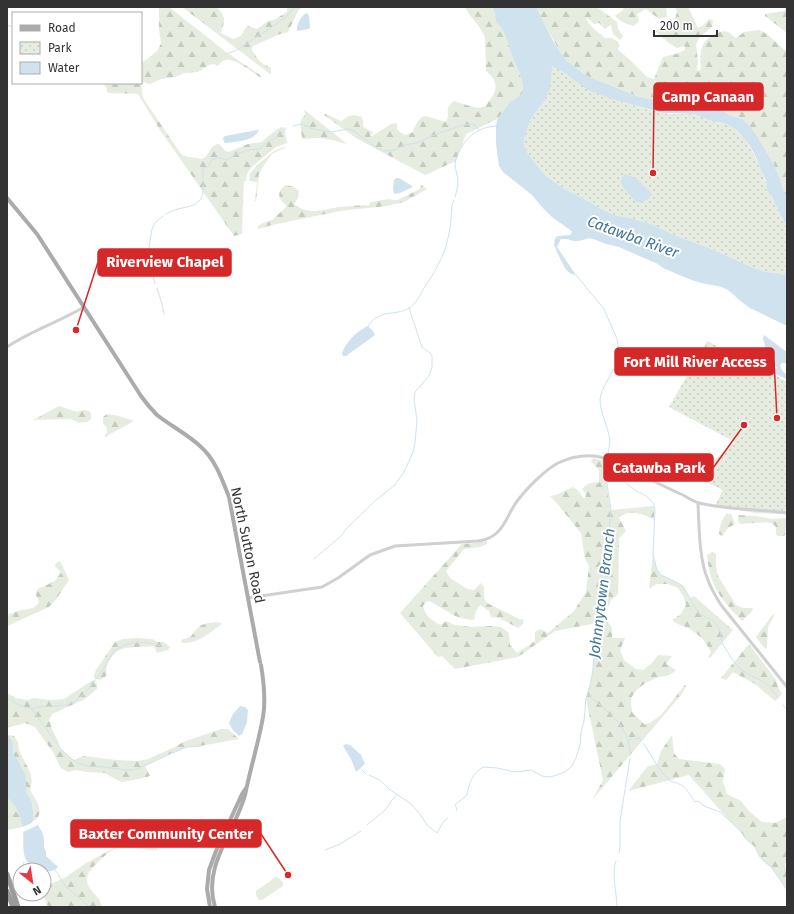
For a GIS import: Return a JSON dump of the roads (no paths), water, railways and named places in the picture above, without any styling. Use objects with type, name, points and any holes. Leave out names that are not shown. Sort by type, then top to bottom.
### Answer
[{"type":"highway","points":[[7,874],[18,907]]},
{"type":"highway","points":[[7,891],[13,907]]},
{"type":"main road","name":"North Sutton Road","points":[[7,198],[37,234],[150,408],[158,416],[200,446],[213,463],[223,480],[229,497],[264,688],[264,710],[245,794],[238,814],[214,868],[212,891],[215,907]]},
{"type":"main road","name":"North Sutton Road","points":[[210,907],[207,889],[209,870],[216,851],[246,787]]},
{"type":"street","points":[[7,347],[84,307]]},
{"type":"street","points":[[248,598],[322,586],[338,578],[370,555],[395,546],[478,541],[489,538],[502,528],[512,507],[527,489],[550,468],[573,458],[588,456],[600,457],[616,463],[698,503],[730,508],[787,513]]},
{"type":"street","points":[[698,503],[702,558],[710,586],[721,605],[787,687]]},
{"type":"water","name":"Catawba River","points":[[492,7],[536,7],[560,52],[566,60],[587,76],[637,96],[662,102],[683,104],[700,102],[710,105],[731,116],[742,119],[749,125],[772,161],[778,174],[787,199],[787,226],[771,195],[766,190],[765,180],[755,155],[742,135],[736,130],[723,123],[713,122],[693,114],[663,113],[615,100],[590,91],[552,66],[550,88],[545,101],[532,117],[525,135],[524,145],[528,154],[546,176],[565,189],[601,209],[614,215],[651,224],[761,271],[787,275],[787,326],[750,308],[722,287],[689,279],[619,247],[589,238],[579,241],[561,239],[557,247],[576,275],[572,274],[566,269],[556,251],[554,245],[555,238],[558,236],[570,235],[572,232],[552,217],[532,195],[503,172],[499,166],[496,144],[497,120],[509,103],[522,94],[522,85],[520,75],[506,38],[502,29],[496,22],[495,13]]},
{"type":"water","points":[[306,13],[309,16],[310,28],[298,31],[297,27],[301,18]]},
{"type":"water","points":[[259,130],[249,139],[226,143],[224,142],[223,138],[225,136]]},
{"type":"water","points":[[625,174],[637,179],[652,194],[646,201],[639,203],[635,201],[626,191],[621,182],[622,177]]},
{"type":"water","points":[[399,178],[413,187],[394,194],[394,180]]},
{"type":"water","points":[[368,326],[375,335],[346,356],[343,356],[342,353],[352,337]]},
{"type":"water","points":[[764,335],[787,352],[787,363],[782,363],[780,365],[782,370],[787,375],[786,379],[771,372],[777,368],[764,351]]},
{"type":"water","points":[[240,706],[245,707],[248,710],[247,722],[242,734],[239,736],[232,729],[229,723],[233,714]]},
{"type":"water","points":[[7,734],[12,741],[13,753],[25,774],[26,792],[32,802],[34,820],[23,827],[16,807],[7,798]]},
{"type":"water","points":[[346,744],[350,745],[361,755],[365,764],[356,772],[351,759],[343,746]]},
{"type":"water","points":[[38,825],[43,834],[46,856],[58,867],[56,869],[52,871],[52,862],[27,862],[24,850],[23,832]]},
{"type":"waterway","points":[[228,53],[242,47],[275,25],[287,16],[294,7]]},
{"type":"waterway","points":[[7,25],[12,27]]},
{"type":"waterway","points":[[293,126],[302,124],[313,129],[331,132],[348,129],[354,131],[378,149],[384,151],[394,150],[405,145],[417,143],[434,135],[463,125],[475,125],[479,130]]},
{"type":"waterway","points":[[455,197],[458,182],[455,164],[458,153],[471,135],[484,128],[496,126]]},
{"type":"waterway","points":[[166,214],[191,206],[198,202],[202,195],[203,168],[209,166],[212,159],[220,158],[227,160],[236,154],[248,150],[260,149],[265,144],[279,136],[286,128]]},
{"type":"waterway","points":[[368,326],[377,317],[403,311],[409,308],[418,299],[435,271],[444,252],[449,234],[452,205],[454,200]]},
{"type":"waterway","points":[[155,284],[147,261],[152,229],[155,223],[163,216]]},
{"type":"waterway","name":"Johnnytown Branch","points":[[456,811],[457,809],[455,805],[467,795],[472,779],[483,767],[515,772],[531,770],[542,776],[550,777],[565,772],[572,766],[580,745],[586,699],[593,669],[596,627],[603,599],[604,584],[608,567],[608,541],[611,510],[605,471],[610,442],[601,410],[600,399],[613,370],[623,355],[619,352],[617,339],[604,309],[576,275]]},
{"type":"waterway","points":[[157,288],[164,314]]},
{"type":"waterway","points":[[314,559],[340,537],[347,528],[376,500],[395,485],[404,472],[413,452],[417,420],[414,400],[415,392],[429,376],[432,367],[432,356],[422,347],[409,308]]},
{"type":"waterway","points":[[606,471],[615,475],[638,492],[647,496],[653,503],[655,509],[653,554],[657,570],[661,575],[683,586],[699,614],[712,620],[717,625],[723,645],[734,662]]},
{"type":"waterway","points":[[32,709],[41,706],[66,705],[77,700],[91,686],[113,653],[124,645],[149,643],[161,646]]},
{"type":"waterway","points":[[735,663],[746,673],[768,685],[778,698]]},
{"type":"waterway","name":"Johnnytown Branch","points":[[588,695],[610,713],[622,727],[629,744],[630,754]]},
{"type":"waterway","points":[[7,698],[21,706],[32,709],[60,748],[70,758],[87,766],[134,770],[187,747],[200,746]]},
{"type":"waterway","points":[[783,705],[787,710]]},
{"type":"waterway","points":[[635,739],[640,738],[641,741]]},
{"type":"waterway","points":[[643,743],[658,767],[669,780],[683,787],[695,802],[698,801],[704,806],[720,812],[755,847],[760,857]]},
{"type":"waterway","name":"Johnnytown Branch","points":[[619,853],[620,821],[630,758]]},
{"type":"waterway","points":[[361,769],[366,774]]},
{"type":"waterway","points":[[369,775],[380,780],[389,789],[411,804],[427,825],[437,833],[443,822],[448,818]]},
{"type":"waterway","points":[[367,825],[385,810],[393,798],[397,795]]},
{"type":"waterway","points":[[325,850],[340,844],[361,831]]},
{"type":"waterway","points":[[761,858],[772,868],[787,890]]},
{"type":"waterway","name":"Johnnytown Branch","points":[[616,861],[614,877],[617,907]]},
{"type":"waterway","points":[[55,870],[63,883],[89,907]]},
{"type":"place","name":"Camp Canaan","points":[[653,173]]},
{"type":"place","name":"Riverview Chapel","points":[[76,330]]},
{"type":"place","name":"Fort Mill River Access","points":[[777,418]]},
{"type":"place","name":"Catawba Park","points":[[744,425]]},
{"type":"place","name":"Baxter Community Center","points":[[288,875]]}]
